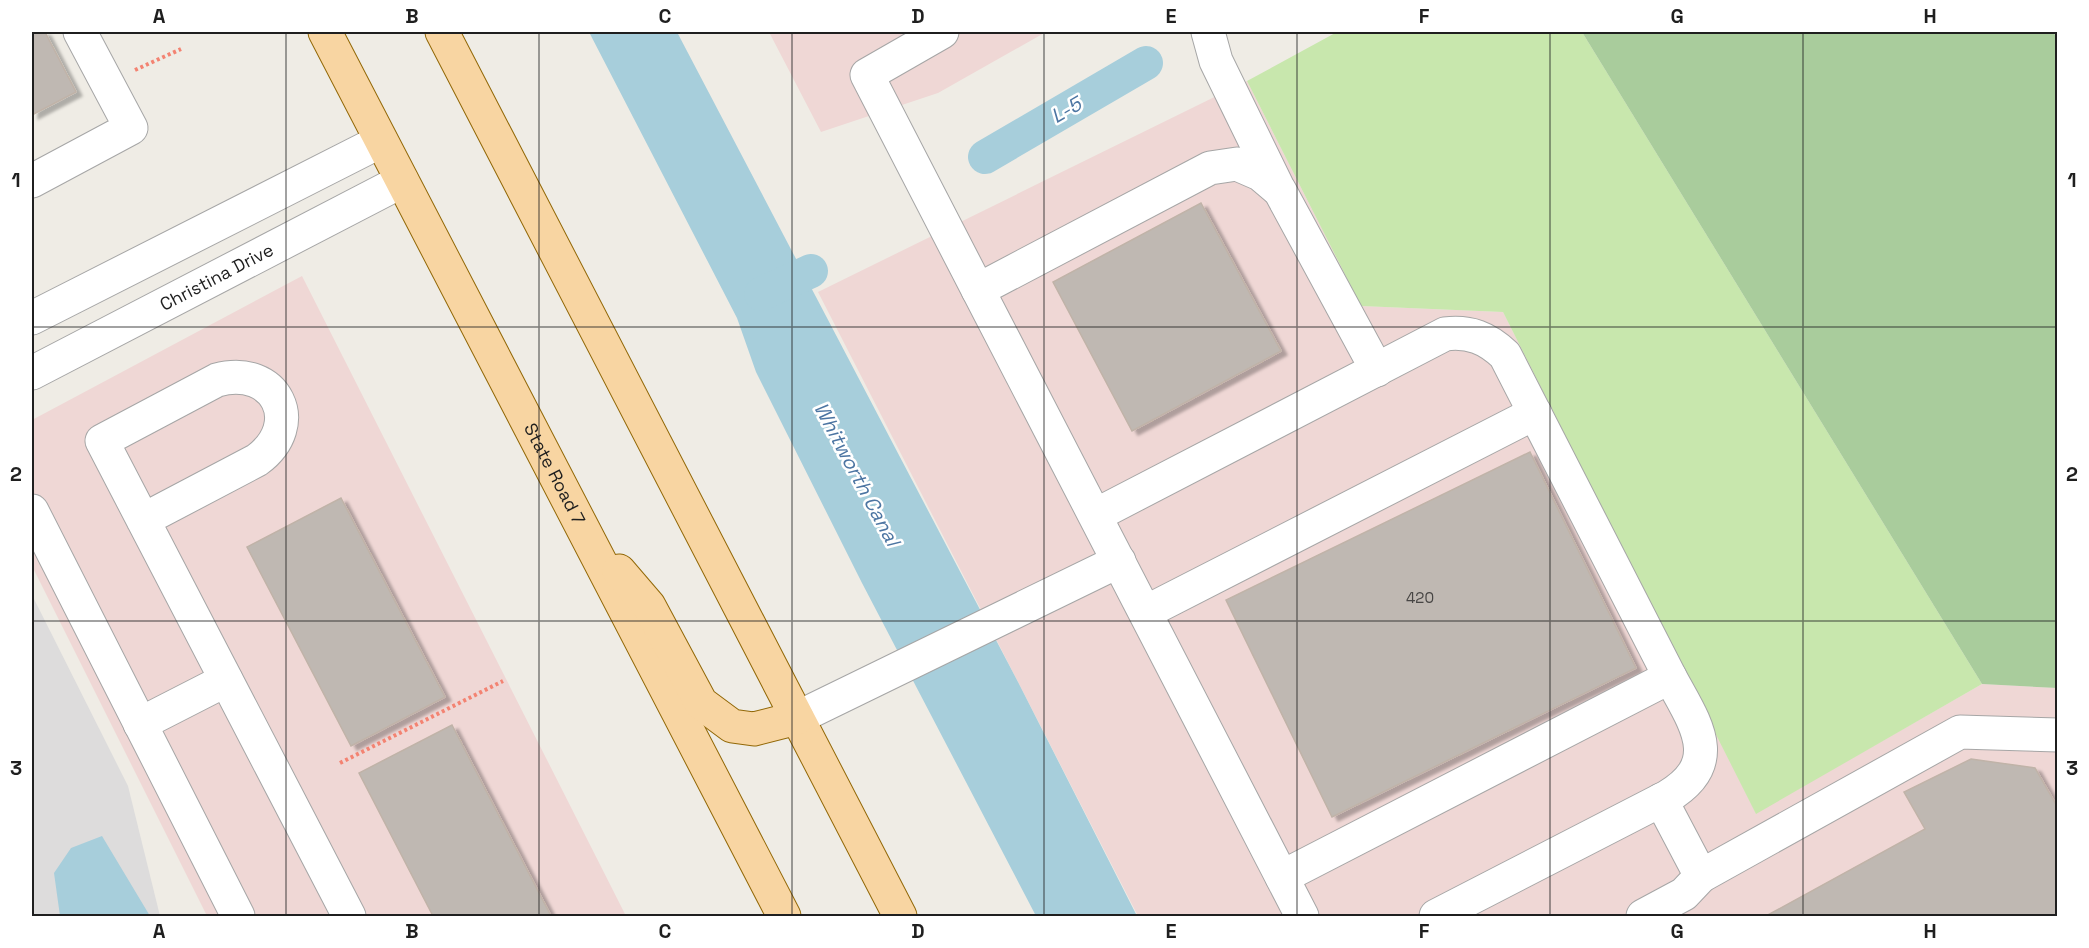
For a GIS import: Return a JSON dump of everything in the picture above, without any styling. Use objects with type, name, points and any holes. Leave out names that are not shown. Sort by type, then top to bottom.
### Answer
[{"type":"main road","name":"State Road 7","points":[[326,32],[784,916]]},
{"type":"main road","points":[[442,32],[900,916]]},
{"type":"main road","points":[[584,531],[649,606],[700,703],[732,726],[754,729],[797,718]]},
{"type":"street","points":[[32,181],[131,128],[80,32]]},
{"type":"street","points":[[942,32],[867,75],[1302,916]]},
{"type":"street","points":[[1208,32],[1216,61],[1280,191],[1377,370]]},
{"type":"street","points":[[32,318],[381,141]]},
{"type":"street","points":[[978,290],[1210,168],[1237,164],[1260,174],[1280,191]]},
{"type":"street","name":"Christina Drive","points":[[32,373],[402,181]]},
{"type":"street","points":[[1096,515],[1445,334],[1461,332],[1478,336],[1493,344],[1505,355],[1697,727],[1701,743],[1700,760],[1693,776],[1681,789],[1436,916]]},
{"type":"street","points":[[143,520],[270,451],[279,438],[282,423],[280,407],[273,393],[262,383],[248,377],[232,376],[217,380],[102,441],[226,680],[349,916]]},
{"type":"street","points":[[1146,612],[1535,413]]},
{"type":"street","points":[[32,511],[237,916]]},
{"type":"street","points":[[797,718],[1119,561]]},
{"type":"street","points":[[1282,877],[1670,677]]},
{"type":"street","points":[[140,724],[226,680]]},
{"type":"street","points":[[1643,916],[1694,895],[1960,732],[2058,735]]},
{"type":"street","points":[[1661,800],[1694,895]]},
{"type":"path","points":[[133,71],[181,49]]},
{"type":"path","points":[[340,764],[503,681]]},
{"type":"shaded area","points":[[769,32],[1046,32],[938,93],[821,132]]},
{"type":"shaded area","points":[[1247,81],[1361,306],[1503,312],[1756,813],[1982,684],[2057,688],[2057,916],[1138,916],[818,292]]},
{"type":"shaded area","points":[[302,276],[626,916],[207,916],[32,566],[32,420]]},
{"type":"shaded area","points":[[32,595],[128,786],[160,916],[32,916]]},
{"type":"green space","points":[[1337,32],[1582,32],[1982,684],[1756,814],[1503,312],[1361,306],[1247,81]]},
{"type":"green space","points":[[1582,32],[2053,32],[2058,39],[2057,688],[1982,684]]},
{"type":"water","name":"Whitworth Canal","points":[[589,32],[677,32],[1018,682],[1137,916],[1036,916],[862,583],[756,372],[737,318]]},
{"type":"water","points":[[102,836],[150,916],[60,916],[54,873],[71,848]]},
{"type":"building","points":[[32,32],[45,32],[76,92],[32,115]]},
{"type":"building","points":[[1201,203],[1281,351],[1132,431],[1053,282]]},
{"type":"building","points":[[1530,452],[1636,668],[1332,817],[1226,600]]},
{"type":"building","points":[[341,498],[445,697],[351,746],[247,547]]},
{"type":"building","points":[[452,725],[551,916],[433,916],[359,773]]},
{"type":"building","points":[[1971,759],[2035,768],[2058,808],[2058,916],[1766,916],[1925,829],[1904,792]]},
{"type":"waterway","name":"L-5","points":[[985,157],[1146,63]]},
{"type":"waterway","name":"L-5","points":[[761,294],[811,271]]}]
